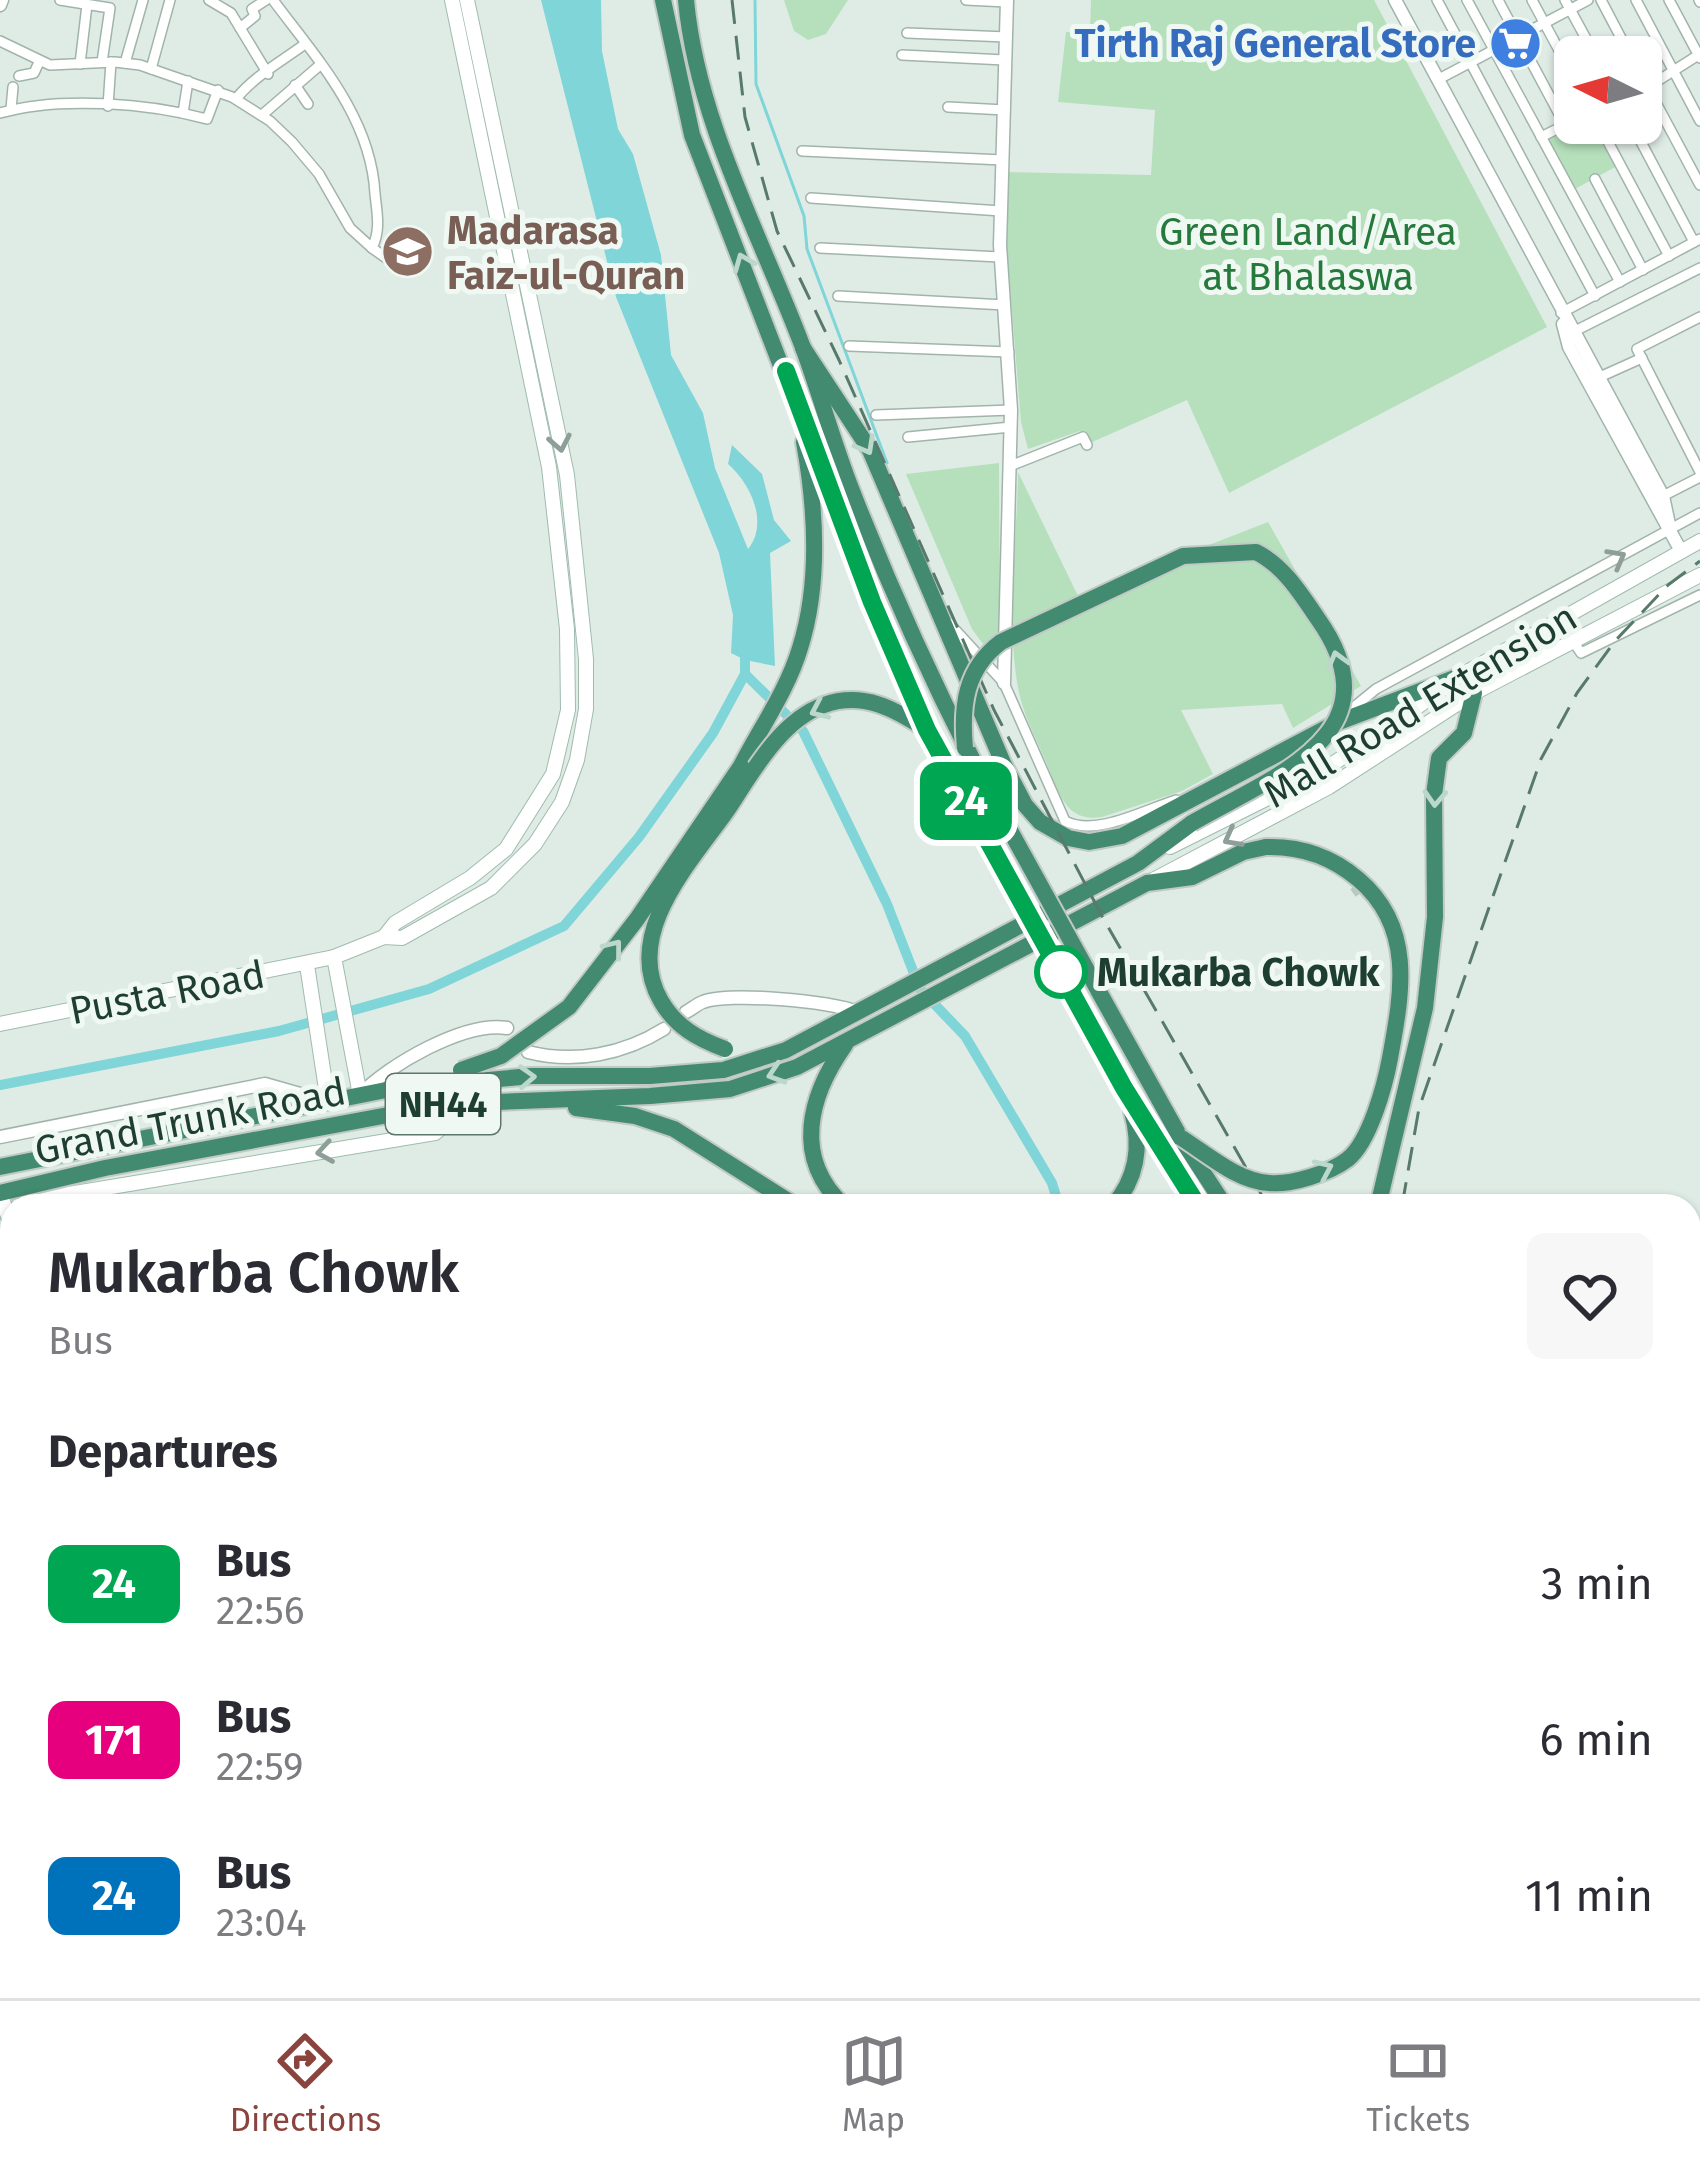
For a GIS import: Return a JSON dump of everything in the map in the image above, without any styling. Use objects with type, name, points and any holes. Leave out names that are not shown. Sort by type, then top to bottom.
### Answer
[{"type":"highway","points":[[663,0],[692,135],[927,730],[1124,1088],[1190,1194]]},
{"type":"highway","points":[[686,0],[715,126],[803,348],[852,491],[965,748],[1180,1137],[1217,1194]]},
{"type":"highway","points":[[803,348],[870,450],[1003,763],[1025,805],[1048,829],[1078,841],[1111,839],[1336,723],[1460,676]]},
{"type":"highway","points":[[410,1087],[502,1056],[569,1007],[637,919],[740,768],[800,652],[808,614],[814,521],[807,458],[786,371]]},
{"type":"highway","points":[[965,748],[968,685],[982,658],[1001,642],[1184,556],[1256,551],[1283,572],[1330,638],[1341,661],[1340,716],[1324,744],[1192,823],[1138,863]]},
{"type":"highway","points":[[1381,1194],[1425,1007],[1435,916],[1434,795],[1439,758],[1464,733],[1474,693]]},
{"type":"highway","points":[[772,1054],[725,1048],[685,1030],[657,995],[650,974],[654,927],[672,890],[754,770],[785,732],[810,711],[841,701],[873,702],[927,730]]},
{"type":"highway","points":[[1147,883],[1192,877],[1243,852],[1289,846],[1342,865],[1375,894],[1400,943],[1402,996],[1383,1099],[1349,1158],[1298,1181],[1268,1184],[1238,1175],[1180,1137]]},
{"type":"highway","name":"NH44","points":[[864,1008],[1138,863]]},
{"type":"highway","name":"Grand Trunk Road","points":[[33,1194],[128,1163],[447,1104],[730,1088],[797,1067],[1147,883]]},
{"type":"highway","name":"Grand Trunk Road","points":[[0,1167],[410,1087],[531,1076],[650,1076],[723,1070],[772,1054],[864,1008]]},
{"type":"highway","points":[[834,1194],[814,1161],[810,1132],[820,1084],[850,1038]]},
{"type":"highway","points":[[1122,1194],[1130,1182],[1138,1149],[1124,1088]]},
{"type":"highway","points":[[529,1101],[635,1116],[674,1129],[777,1194]]},
{"type":"main road","points":[[384,937],[395,923],[470,878],[506,849],[553,774],[568,710],[567,628],[554,517],[525,345],[452,0]]},
{"type":"main road","points":[[384,937],[402,938],[490,889],[535,844],[562,802],[577,760],[586,709],[586,659],[567,475],[467,0]]},
{"type":"main road","name":"Mall Road Extension","points":[[1138,863],[1316,775],[1460,676],[1700,541]]},
{"type":"main road","name":"Mall Road Extension","points":[[1147,883],[1329,787],[1474,693],[1577,647],[1700,575]]},
{"type":"main road","name":"Pusta Road","points":[[0,1024],[203,981],[307,965],[384,937]]},
{"type":"main road","points":[[334,957],[360,1096]]},
{"type":"main road","points":[[307,965],[328,1102]]},
{"type":"main road","points":[[69,1194],[435,1133],[471,1103]]},
{"type":"street","points":[[60,0],[110,8],[108,106]]},
{"type":"street","points":[[125,63],[142,0]]},
{"type":"street","points":[[151,69],[170,0]]},
{"type":"street","points":[[209,0],[231,14],[268,74]]},
{"type":"street","points":[[240,28],[255,16],[252,9],[269,0],[353,113],[370,148],[378,214],[372,248]]},
{"type":"street","points":[[966,0],[1007,1],[1000,257],[1011,410],[1004,683]]},
{"type":"street","points":[[1395,0],[1574,332],[1681,550]]},
{"type":"street","points":[[1437,0],[1595,296]]},
{"type":"street","points":[[1467,0],[1620,282]]},
{"type":"street","points":[[1498,0],[1554,96]]},
{"type":"street","points":[[1532,0],[1554,40]]},
{"type":"street","points":[[1437,80],[1519,38],[1568,5],[1588,0]]},
{"type":"street","points":[[1601,0],[1620,36]]},
{"type":"street","points":[[1636,0],[1700,121]]},
{"type":"street","points":[[1662,79],[1700,56],[1669,0]]},
{"type":"street","points":[[80,64],[94,4]]},
{"type":"street","points":[[1568,5],[1584,36]]},
{"type":"street","points":[[907,32],[1007,37]]},
{"type":"street","points":[[0,41],[40,62],[62,67],[125,63],[236,99],[262,115],[319,174],[350,228],[388,260]]},
{"type":"street","points":[[236,99],[248,83],[268,74],[305,44]]},
{"type":"street","points":[[902,55],[1005,60]]},
{"type":"street","points":[[19,76],[34,74],[40,62]]},
{"type":"street","points":[[262,115],[320,64]]},
{"type":"street","points":[[183,112],[188,81]]},
{"type":"street","points":[[295,85],[308,104]]},
{"type":"street","points":[[13,87],[5,111],[55,103],[183,112],[207,119],[218,91]]},
{"type":"street","points":[[948,107],[1005,110]]},
{"type":"street","points":[[1662,113],[1700,185]]},
{"type":"street","points":[[1541,137],[1554,130]]},
{"type":"street","points":[[1609,144],[1670,256]]},
{"type":"street","points":[[1561,313],[1697,241],[1642,144]]},
{"type":"street","points":[[802,151],[1003,160]]},
{"type":"street","points":[[1594,179],[1643,270]]},
{"type":"street","points":[[811,198],[1001,211]]},
{"type":"street","points":[[820,248],[1000,257]]},
{"type":"street","points":[[1574,332],[1700,268]]},
{"type":"street","points":[[838,296],[1005,305]]},
{"type":"street","points":[[1561,313],[1569,347],[1663,496],[1670,529]]},
{"type":"street","points":[[1663,496],[1700,475],[1637,349],[1699,319]]},
{"type":"street","points":[[849,346],[1010,352]]},
{"type":"street","points":[[1594,380],[1642,358]]},
{"type":"street","points":[[876,415],[1011,410]]},
{"type":"street","points":[[908,437],[1011,427]]},
{"type":"street","points":[[1010,466],[1083,437],[1087,445]]},
{"type":"street","points":[[1336,723],[1376,689],[1700,513]]},
{"type":"street","points":[[1577,647],[1700,595]]},
{"type":"street","points":[[937,610],[1004,683],[1065,821],[1077,827],[1096,826],[1210,789]]},
{"type":"street","points":[[686,1012],[702,1002],[719,1000],[864,1008]]},
{"type":"street","points":[[360,1096],[378,1076],[418,1053],[488,1027],[507,1028]]},
{"type":"street","points":[[528,1052],[548,1057],[606,1053],[664,1029]]},
{"type":"street","points":[[0,1137],[266,1084],[328,1102]]},
{"type":"green space","points":[[784,0],[848,0],[826,34],[808,40],[794,31]]},
{"type":"green space","name":"Green Land/Area at Bhalaswa","points":[[1091,0],[1374,0],[1547,327],[1229,493],[1187,400],[1090,443],[1080,431],[1028,449],[1021,422],[1004,212],[1006,172],[1151,175],[1155,110],[1058,102],[1066,32],[1090,32]]},
{"type":"green space","points":[[1554,134],[1554,144],[1605,144],[1617,166],[1573,190],[1547,138]]},
{"type":"green space","points":[[999,463],[1000,631],[983,644],[972,629],[906,474]]},
{"type":"green space","points":[[1018,472],[1078,596],[1268,522],[1361,686],[1293,728],[1282,704],[1181,710],[1213,774],[1182,791],[1102,817],[1080,816],[1061,796],[1020,697],[1013,616]]},
{"type":"water","points":[[541,0],[601,0],[602,51],[618,129],[633,154],[661,255],[671,355],[703,413],[715,468],[748,549],[757,516],[744,482],[728,464],[732,445],[762,474],[774,520],[791,541],[770,553],[775,666],[731,653],[733,615],[719,553],[616,297]]},
{"type":"waterway","points":[[755,0],[756,84],[804,216],[807,249],[887,463]]},
{"type":"waterway","points":[[745,648],[745,674],[803,731],[887,904],[920,989],[965,1036],[1055,1194]]},
{"type":"waterway","points":[[0,1085],[279,1031],[429,989],[564,926],[639,837],[713,733],[745,674]]},
{"type":"tunnel","points":[[1353,893],[1374,878]]},
{"type":"railway","points":[[732,0],[745,117],[777,231],[994,710],[1103,918],[1261,1194]]},
{"type":"railway","points":[[1404,1194],[1419,1108],[1541,759],[1577,693],[1615,641],[1668,585],[1700,561]]},
{"type":"bus line","name":"24","points":[[786,371],[872,602],[927,730],[1124,1088],[1190,1194]]},
{"type":"place","name":"Tirth Raj General Store","points":[[1515,43]]},
{"type":"place","name":"Madarasa Faiz-ul-Quran","points":[[408,252]]},
{"type":"place","name":"Mukarba Chowk","points":[[1061,972]]}]
